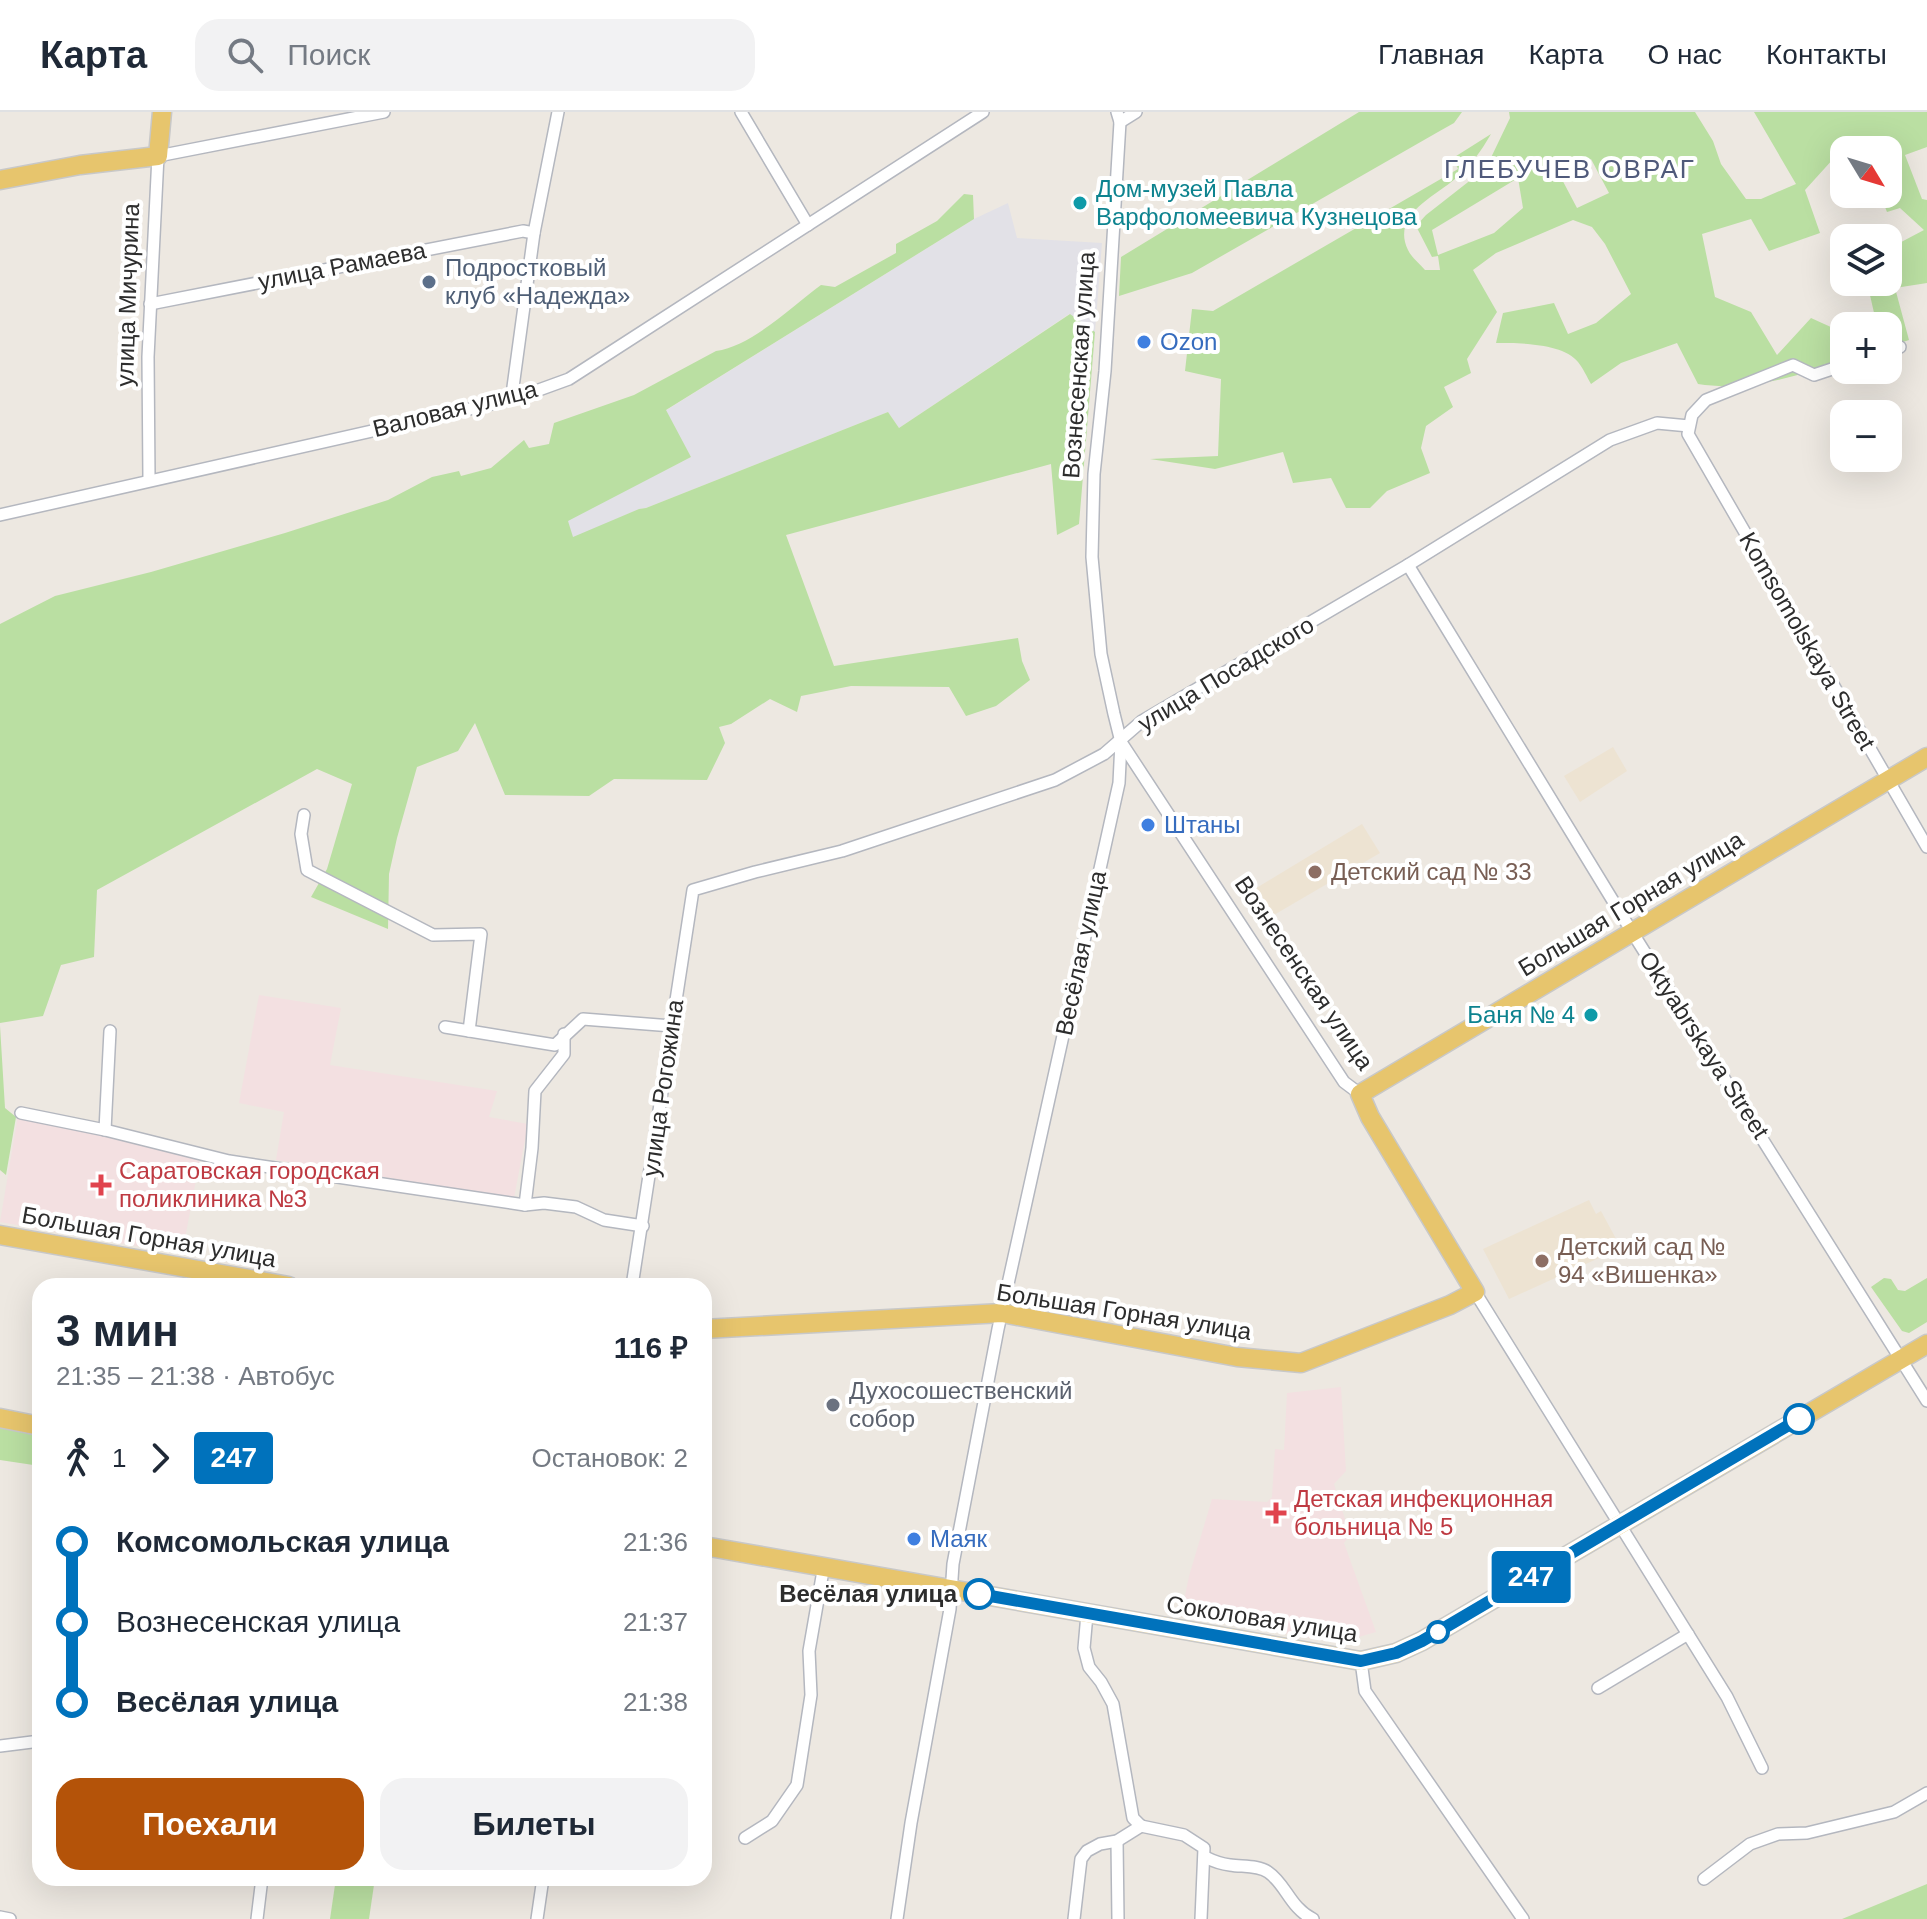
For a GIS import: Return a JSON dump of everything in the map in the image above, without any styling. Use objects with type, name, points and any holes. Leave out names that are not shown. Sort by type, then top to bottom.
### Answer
[{"type":"main road","name":"улица Мичурина","points":[[158,156],[162,112]]},
{"type":"main road","points":[[0,180],[80,165],[158,156]]},
{"type":"main road","name":"Большая Горная улица","points":[[1360,1094],[1927,757]]},
{"type":"main road","name":"Вознесенская улица","points":[[1360,1094],[1370,1117],[1475,1292]]},
{"type":"main road","name":"Большая Горная улица","points":[[0,1235],[244,1278]]},
{"type":"main road","name":"Большая Горная улица","points":[[712,1329],[1002,1313],[1237,1357],[1301,1363],[1436,1311],[1475,1292]]},
{"type":"main road","name":"Соколовая улица","points":[[712,1547],[1361,1661],[1396,1653],[1422,1641],[1927,1344]]},
{"type":"main road","points":[[0,1418],[32,1424]]},
{"type":"street","points":[[158,156],[384,112]]},
{"type":"street","points":[[514,399],[513,387],[534,233],[558,112]]},
{"type":"street","points":[[741,112],[808,225]]},
{"type":"street","name":"Валовая улица","points":[[0,515],[514,399],[569,379],[983,112]]},
{"type":"street","points":[[1118,117],[1136,112]]},
{"type":"street","name":"Вознесенская улица","points":[[1118,117],[1105,371],[1094,474],[1092,557],[1101,654],[1121,742],[1344,1082],[1360,1094]]},
{"type":"street","name":"улица Мичурина","points":[[149,479],[150,304],[158,156]]},
{"type":"street","name":"улица Рамаева","points":[[150,304],[523,231],[534,233]]},
{"type":"street","points":[[1689,430],[1692,415],[1706,400],[1793,365],[1814,375],[1830,370]]},
{"type":"street","name":"улица Посадского","points":[[693,890],[842,851],[1055,780],[1104,754],[1142,721],[1408,565],[1610,440],[1657,423],[1689,430]]},
{"type":"street","name":"Komsomolskaya Street","points":[[1689,430],[1927,847]]},
{"type":"street","name":"Oktyabrskaya Street","points":[[1408,565],[1632,932],[1927,1401]]},
{"type":"street","name":"Весёлая улица","points":[[897,1919],[950,1609],[953,1564],[1002,1313],[1115,798],[1121,742]]},
{"type":"street","points":[[304,815],[301,834],[307,870],[433,935],[481,934],[469,1031]]},
{"type":"street","name":"улица Рогожина","points":[[633,1278],[693,890]]},
{"type":"street","points":[[445,1027],[555,1045],[583,1019],[672,1026]]},
{"type":"street","points":[[105,1130],[110,1031]]},
{"type":"street","points":[[525,1205],[535,1091],[564,1054],[564,1034]]},
{"type":"street","points":[[21,1113],[229,1161],[525,1205],[544,1203],[576,1207],[604,1220],[643,1226]]},
{"type":"street","name":"Вознесенская улица","points":[[1475,1292],[1727,1697],[1762,1768]]},
{"type":"street","points":[[745,1838],[772,1821],[797,1785],[811,1695],[809,1651],[824,1565]]},
{"type":"street","points":[[1087,1614],[1084,1648],[1089,1667],[1113,1704],[1133,1818],[1141,1826],[1172,1831],[1193,1839],[1204,1848],[1201,1919]]},
{"type":"street","points":[[1598,1688],[1688,1634]]},
{"type":"street","points":[[1361,1661],[1365,1691],[1523,1919]]},
{"type":"street","points":[[0,1746],[32,1742]]},
{"type":"street","points":[[1704,1879],[1750,1844],[1778,1834],[1807,1833],[1894,1812],[1927,1793]]},
{"type":"street","points":[[1074,1919],[1081,1859],[1087,1851],[1100,1844],[1117,1841],[1141,1826]]},
{"type":"street","points":[[1117,1841],[1118,1919]]},
{"type":"street","points":[[1205,1857],[1226,1865],[1260,1868],[1271,1873],[1290,1900],[1303,1914],[1313,1919]]},
{"type":"street","points":[[257,1919],[261,1886]]},
{"type":"street","points":[[537,1919],[542,1886]]},
{"type":"street","points":[[0,1917],[10,1919]]},
{"type":"shaded area","points":[[1008,203],[1017,238],[1102,243],[1095,332],[1069,314],[899,428],[888,412],[639,509],[573,538],[567,520],[691,457],[665,411],[974,219]]},
{"type":"shaded area","points":[[1613,747],[1627,771],[1580,802],[1564,776]]},
{"type":"shaded area","name":"Детский сад № 33","points":[[1362,824],[1380,853],[1260,923],[1243,896]]},
{"type":"shaded area","points":[[259,995],[341,1008],[330,1065],[497,1091],[489,1117],[528,1124],[514,1198],[276,1160],[284,1112],[239,1103]]},
{"type":"shaded area","name":"Саратовская городская поликлиника №3","points":[[18,1116],[202,1148],[182,1254],[0,1222]]},
{"type":"shaded area","name":"Детский сад № 94 «Вишенка»","points":[[1589,1200],[1596,1214],[1601,1211],[1621,1248],[1509,1299],[1483,1249]]},
{"type":"shaded area","name":"Детская инфекционная больница № 5","points":[[1341,1387],[1346,1471],[1334,1484],[1350,1535],[1344,1543],[1376,1632],[1338,1643],[1181,1615],[1212,1499],[1267,1502],[1272,1497],[1275,1449],[1284,1450],[1287,1393]]},
{"type":"green space","points":[[1359,112],[1462,112],[1454,123],[1192,273],[1119,296],[1121,257]]},
{"type":"green space","points":[[1509,112],[1695,112],[1713,141],[1721,164],[1746,199],[1761,199],[1796,184],[1754,112],[1927,112],[1927,147],[1905,155],[1922,199],[1927,200],[1927,283],[1902,287],[1902,242],[1924,230],[1900,208],[1902,136],[1830,136],[1830,162],[1805,190],[1820,233],[1769,251],[1751,219],[1702,234],[1715,297],[1751,312],[1777,355],[1811,318],[1830,327],[1830,365],[1754,384],[1698,384],[1677,343],[1621,363],[1591,384],[1578,362],[1562,351],[1540,345],[1496,343],[1503,313],[1554,303],[1568,334],[1596,323],[1631,294],[1605,244],[1592,227],[1573,220],[1496,253],[1473,270],[1497,312],[1467,359],[1471,373],[1444,387],[1453,407],[1426,426],[1421,448],[1430,473],[1387,491],[1370,508],[1346,508],[1331,478],[1293,483],[1283,452],[1215,469],[1150,459],[1218,456],[1221,379],[1185,371],[1192,309],[1213,311],[1458,169],[1453,158],[1491,134],[1466,169],[1417,208],[1405,227],[1404,238],[1411,255],[1425,270],[1440,270],[1438,256],[1432,257],[1416,226],[1486,168],[1510,118]],"holes":[[[1591,159],[1609,193],[1577,208],[1557,170]],[[1518,178],[1523,208],[1494,233],[1438,255],[1432,230]]]},
{"type":"green space","points":[[964,194],[973,195],[974,219],[666,410],[691,457],[568,521],[573,537],[888,412],[899,428],[1070,314],[1095,332],[1079,524],[1057,535],[1051,464],[786,535],[834,666],[1018,638],[1022,661],[1030,680],[996,706],[966,716],[949,687],[851,686],[801,696],[797,712],[770,699],[731,724],[719,727],[725,743],[707,780],[614,779],[589,796],[505,795],[475,723],[458,751],[417,767],[389,874],[388,929],[311,897],[327,869],[352,784],[317,769],[97,890],[94,957],[61,965],[43,1016],[0,1023],[0,624],[55,596],[285,533],[388,500],[432,477],[459,471],[461,476],[491,468],[524,440],[529,448],[549,444],[554,423],[634,395],[716,351],[743,342],[821,285],[835,287],[896,253],[896,244],[937,221]]},
{"type":"green space","points":[[1870,296],[1897,296],[1901,312],[1874,312]]},
{"type":"green space","points":[[1902,314],[1909,340],[1902,342]]},
{"type":"green space","points":[[0,1026],[5,1108],[16,1117],[6,1175],[0,1170]]},
{"type":"green space","points":[[1884,1278],[1891,1279],[1898,1290],[1905,1291],[1927,1278],[1927,1322],[1909,1333],[1902,1331],[1871,1287]]},
{"type":"green space","points":[[0,1427],[32,1433],[32,1465],[0,1460]]},
{"type":"green space","points":[[1927,1884],[1927,1919],[1842,1919]]},
{"type":"green space","points":[[335,1886],[374,1886],[369,1919],[330,1919]]},
{"type":"bus line","name":"247","points":[[979,1594],[1361,1661],[1381,1657],[1422,1641],[1799,1419]]},
{"type":"place","name":"Дом-музей Павла Варфоломеевича Кузнецова","points":[[1080,203]]},
{"type":"place","name":"Подростковый клуб «Надежда»","points":[[429,282]]},
{"type":"place","name":"Ozon","points":[[1144,342]]},
{"type":"place","name":"Штаны","points":[[1148,825]]},
{"type":"place","name":"Детский сад № 33","points":[[1315,872]]},
{"type":"place","name":"Баня № 4","points":[[1591,1015]]},
{"type":"place","name":"Саратовская городская поликлиника №3","points":[[101,1185]]},
{"type":"place","name":"Детский сад № 94 «Вишенка»","points":[[1542,1261]]},
{"type":"place","name":"Духосошественский собор","points":[[833,1405]]},
{"type":"place","name":"Детская инфекционная больница № 5","points":[[1276,1513]]},
{"type":"place","name":"Маяк","points":[[914,1539]]},
{"type":"place","name":"Весёлая улица","points":[[979,1594]]},
{"type":"district","name":"ГЛЕБУЧЕВ ОВРАГ","points":[[1570,169]]}]
